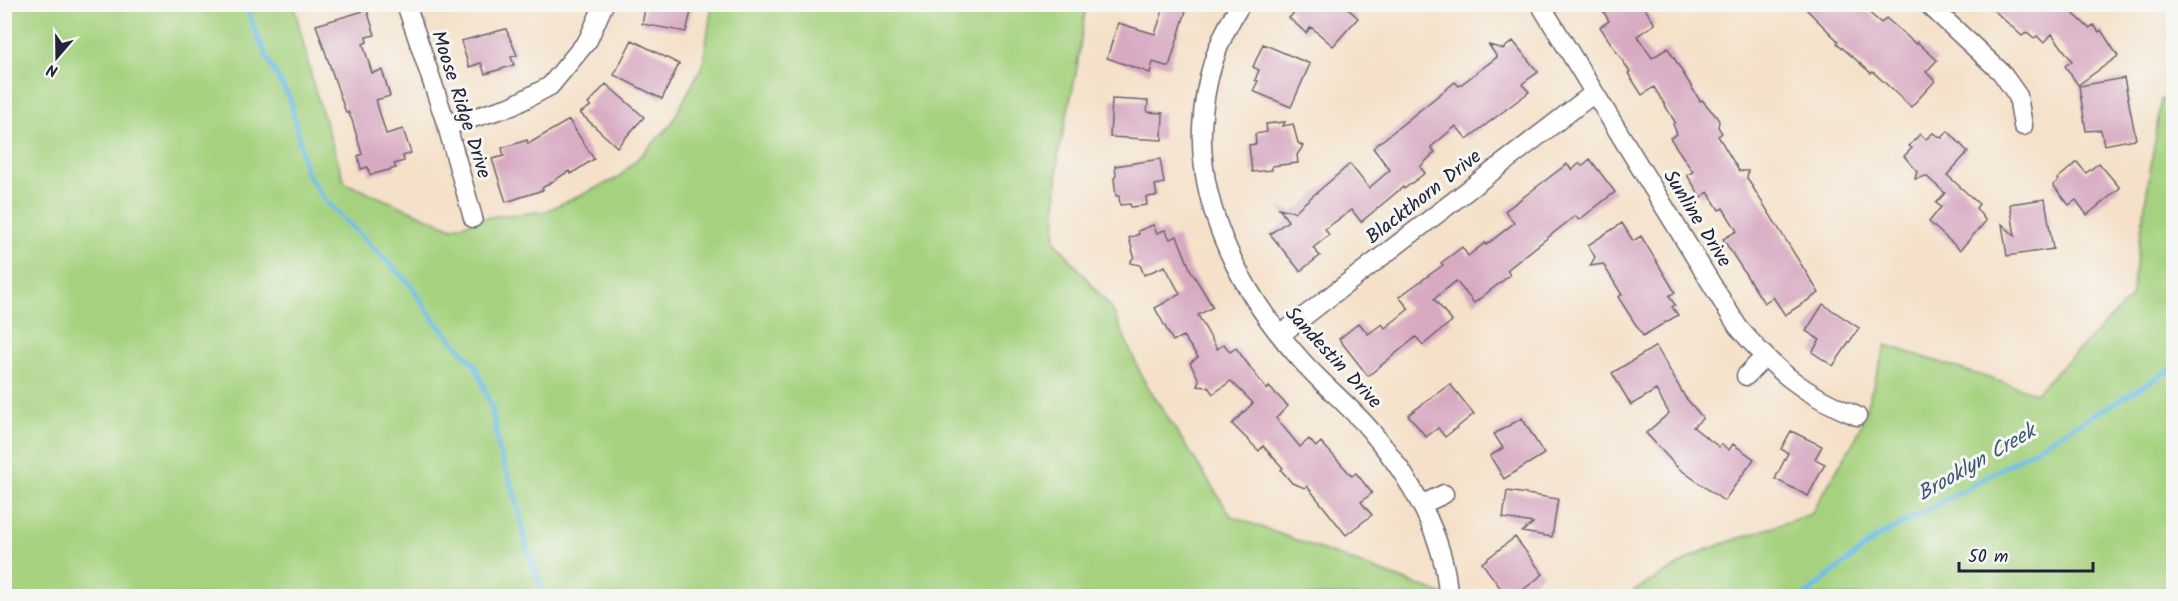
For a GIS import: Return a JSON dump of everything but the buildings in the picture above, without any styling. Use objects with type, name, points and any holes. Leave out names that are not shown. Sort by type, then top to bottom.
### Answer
[{"type":"street","name":"Moose Ridge Drive","points":[[406,4],[447,126],[473,218]]},
{"type":"street","points":[[447,126],[512,106],[550,86],[588,40],[604,4]]},
{"type":"street","name":"Sandestin Drive","points":[[1241,4],[1219,45],[1209,77],[1203,110],[1204,174],[1216,218],[1239,272],[1260,309],[1303,362],[1371,431],[1399,466],[1421,505],[1443,558],[1448,577],[1448,597]]},
{"type":"street","name":"Sunline Drive","points":[[1540,4],[1738,327],[1764,357],[1786,377],[1811,394],[1857,416]]},
{"type":"street","points":[[1928,4],[2001,72],[2018,96],[2023,126]]},
{"type":"street","name":"Blackthorn Drive","points":[[1280,335],[1594,93]]},
{"type":"street","points":[[1746,376],[1764,357]]},
{"type":"street","points":[[1421,505],[1444,494]]},
{"type":"green space","points":[[4,5],[294,5],[314,87],[345,183],[452,228],[489,217],[546,211],[618,178],[670,126],[703,64],[712,5],[1086,5],[1076,73],[1058,156],[1055,241],[1112,309],[1143,379],[1231,516],[1447,596],[5,596]]},
{"type":"green space","points":[[2161,99],[2173,103],[2173,596],[1625,596],[1705,550],[1811,514],[1857,436],[1886,345],[2035,393],[2131,298]]},
{"type":"waterway","points":[[247,4],[251,21],[269,62],[291,101],[306,172],[324,199],[410,284],[434,320],[475,365],[492,408],[499,450],[515,495],[527,549],[545,596]]},
{"type":"waterway","name":"Brooklyn Creek","points":[[1804,596],[1875,539],[1989,476],[2174,368]]}]
